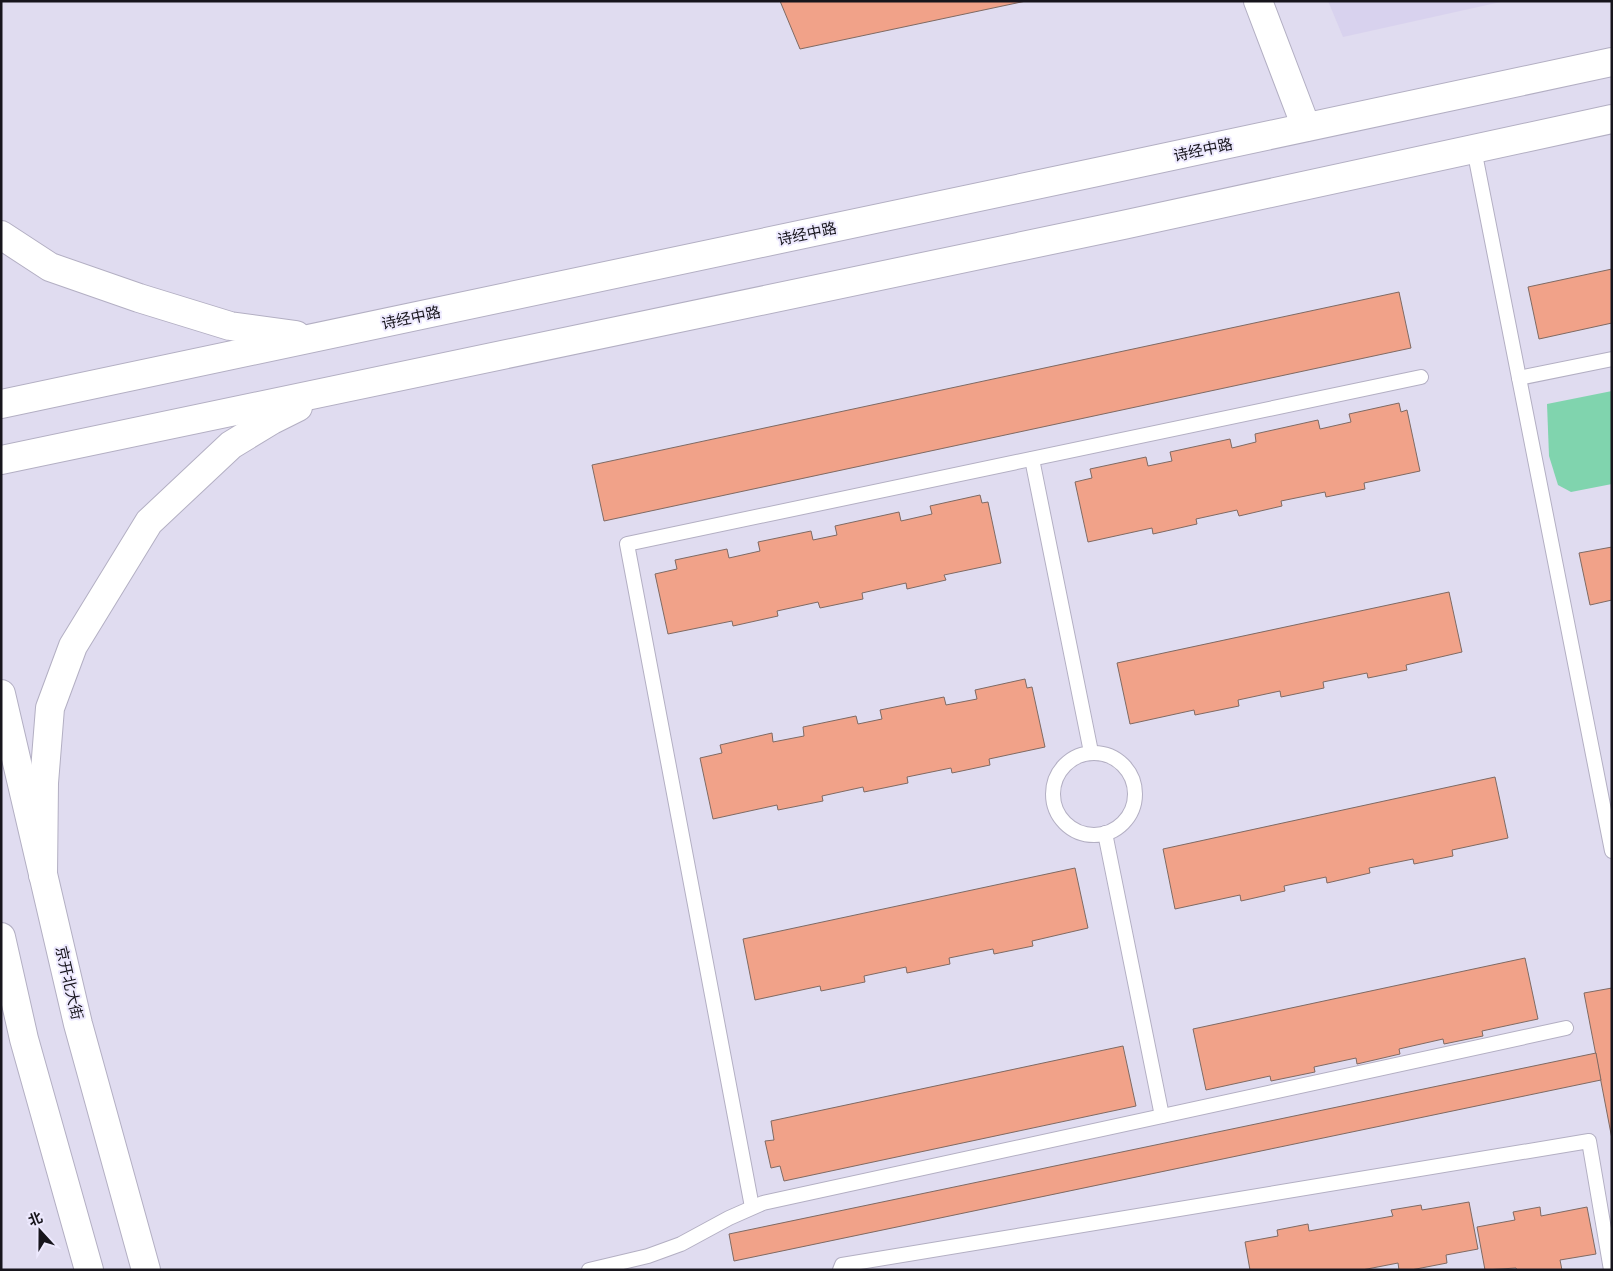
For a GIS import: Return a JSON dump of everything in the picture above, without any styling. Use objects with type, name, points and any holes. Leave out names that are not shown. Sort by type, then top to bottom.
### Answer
[{"type":"main road","points":[[1258,1],[1306,128]]},
{"type":"main road","name":"诗经中路","points":[[1,404],[1612,62]]},
{"type":"main road","points":[[1,460],[1123,225],[1612,119]]},
{"type":"main road","points":[[1,235],[50,267],[139,298],[230,326],[318,338]]},
{"type":"main road","points":[[43,875],[44,784],[50,708],[73,646],[148,522],[231,444],[272,420],[334,390]]},
{"type":"main road","name":"京开北大街","points":[[1,694],[78,1024],[146,1270]]},
{"type":"main road","points":[[1,937],[24,1039],[88,1270]]},
{"type":"lane","points":[[1474,149],[1612,852]]},
{"type":"lane","points":[[1519,378],[1612,359]]},
{"type":"lane","points":[[752,1207],[627,544],[1421,377]]},
{"type":"lane","points":[[1032,459],[1091,752]]},
{"type":"lane","points":[[1091,752],[1108,754],[1122,763],[1131,774],[1135,787],[1135,801],[1130,814],[1121,826],[1105,833],[1088,834],[1071,828],[1059,816],[1053,799],[1054,782],[1062,767],[1075,757],[1091,752]]},
{"type":"lane","points":[[1105,833],[1162,1116]]},
{"type":"lane","points":[[590,1270],[648,1256],[681,1244],[763,1203],[1566,1028]]},
{"type":"lane","points":[[840,1270],[842,1265],[1589,1141],[1611,1270]]},
{"type":"shaded area","points":[[1328,1],[1505,1],[1343,37]]},
{"type":"green space","points":[[1612,391],[1612,484],[1571,492],[1558,485],[1549,456],[1547,404]]},
{"type":"building","points":[[780,1],[1026,1],[800,49]]},
{"type":"building","points":[[1612,269],[1612,323],[1539,339],[1528,287]]},
{"type":"building","points":[[1399,292],[1411,348],[604,521],[592,465]]},
{"type":"building","points":[[1399,403],[1401,412],[1407,410],[1420,471],[1364,483],[1365,489],[1326,497],[1325,492],[1281,501],[1282,506],[1239,516],[1237,510],[1196,519],[1197,524],[1153,534],[1152,528],[1088,542],[1075,482],[1092,478],[1090,469],[1146,457],[1148,466],[1172,461],[1170,452],[1230,439],[1232,448],[1256,442],[1255,434],[1318,420],[1320,429],[1351,422],[1349,414]]},
{"type":"building","points":[[980,495],[982,503],[988,502],[1001,563],[944,575],[946,580],[907,589],[906,583],[862,593],[863,599],[820,608],[818,602],[777,611],[778,616],[733,626],[732,621],[668,634],[655,574],[677,569],[675,560],[727,549],[729,558],[760,551],[758,542],[811,531],[813,540],[837,535],[835,526],[899,512],[901,521],[932,514],[930,506]]},
{"type":"building","points":[[1612,547],[1612,600],[1590,605],[1579,553]]},
{"type":"building","points":[[1449,592],[1462,652],[1406,665],[1407,670],[1368,678],[1367,673],[1323,682],[1324,688],[1281,697],[1280,691],[1238,700],[1239,706],[1195,715],[1194,710],[1130,724],[1117,663]]},
{"type":"building","points":[[1025,679],[1027,688],[1032,687],[1045,747],[989,759],[990,765],[952,773],[951,768],[907,777],[908,783],[864,792],[863,787],[822,796],[823,801],[778,810],[777,805],[713,819],[700,758],[722,753],[720,745],[772,733],[773,742],[804,736],[803,727],[856,716],[858,724],[882,719],[880,710],[944,697],[946,705],[977,699],[975,690]]},
{"type":"building","points":[[1495,777],[1508,838],[1452,850],[1453,856],[1414,864],[1413,859],[1369,868],[1370,873],[1327,883],[1326,877],[1284,886],[1285,891],[1241,901],[1240,895],[1175,909],[1163,849]]},
{"type":"building","points":[[1075,868],[1088,928],[1032,941],[1033,946],[994,954],[993,949],[949,958],[950,964],[907,973],[906,967],[864,976],[865,982],[821,991],[820,986],[755,1000],[743,939]]},
{"type":"building","points":[[1525,958],[1538,1019],[1482,1031],[1483,1036],[1444,1044],[1443,1039],[1399,1049],[1400,1054],[1357,1064],[1356,1058],[1314,1067],[1315,1072],[1271,1081],[1270,1076],[1206,1090],[1193,1029]]},
{"type":"building","points":[[1612,988],[1612,1139],[1584,993]]},
{"type":"building","points":[[1123,1046],[1136,1106],[784,1181],[780,1166],[771,1168],[765,1141],[774,1140],[771,1121]]},
{"type":"building","points":[[1596,1053],[1601,1080],[734,1261],[729,1234]]},
{"type":"building","points":[[1469,1202],[1478,1249],[1446,1255],[1447,1263],[1411,1270],[1399,1270],[1398,1263],[1362,1270],[1250,1270],[1245,1242],[1278,1236],[1277,1230],[1308,1224],[1309,1231],[1393,1216],[1391,1210],[1421,1205],[1422,1210]]},
{"type":"building","points":[[1540,1207],[1541,1216],[1587,1207],[1596,1254],[1560,1260],[1562,1270],[1517,1270],[1516,1268],[1485,1270],[1477,1227],[1515,1220],[1513,1212]]}]
